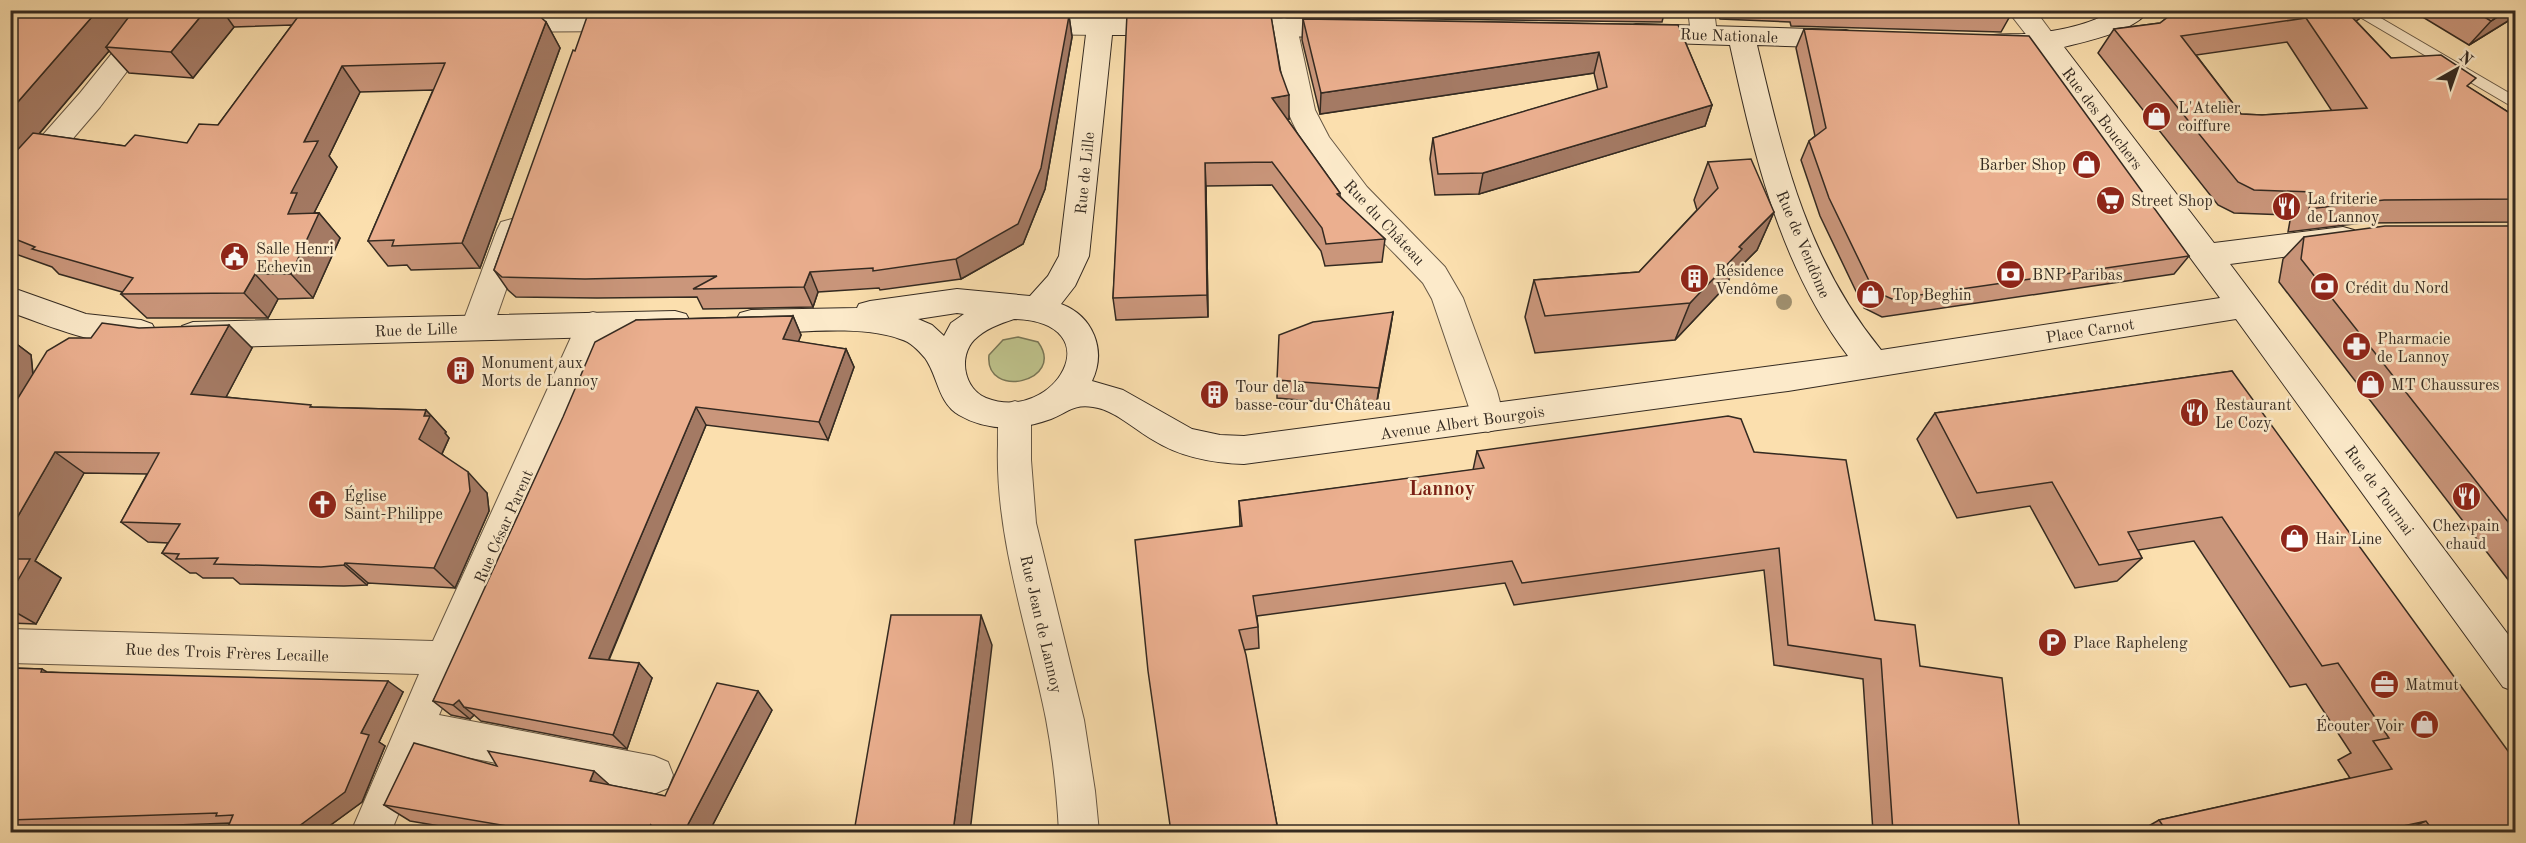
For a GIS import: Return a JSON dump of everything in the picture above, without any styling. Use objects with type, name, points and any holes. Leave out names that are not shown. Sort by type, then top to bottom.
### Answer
[{"type":"main road","points":[[129,10],[165,12]]},
{"type":"main road","name":"Rue des Bouchers","points":[[2020,10],[2205,256]]},
{"type":"main road","points":[[1966,44],[2018,44],[2090,32],[2136,10]]},
{"type":"main road","points":[[10,192],[165,12]]},
{"type":"main road","points":[[443,17],[581,33],[656,22]]},
{"type":"main road","name":"Rue Nationale","points":[[1610,33],[1703,22],[1741,35],[1871,40]]},
{"type":"main road","points":[[998,25],[1377,29]]},
{"type":"main road","name":"Rue de Lille","points":[[827,320],[919,304],[957,301],[1026,307],[1059,286],[1074,256],[1100,26]]},
{"type":"main road","name":"Rue du Château","points":[[1284,27],[1301,110],[1317,141],[1357,195],[1434,275],[1448,298],[1488,418]]},
{"type":"main road","name":"Rue de Vendôme","points":[[1741,35],[1768,148],[1798,237],[1816,279],[1844,327],[1873,364]]},
{"type":"main road","points":[[477,327],[522,202]]},
{"type":"main road","points":[[2244,306],[2205,256],[2309,241],[2373,236]]},
{"type":"main road","name":"Rue de Lille","points":[[10,299],[84,326],[146,334],[218,335],[827,320],[886,322],[905,326],[921,334],[934,347],[947,366]]},
{"type":"main road","name":"Place Carnot","points":[[1873,364],[2244,306]]},
{"type":"main road","name":"Rue de Tournai","points":[[2244,306],[2516,675]]},
{"type":"main road","points":[[1026,307],[1055,314],[1070,325],[1082,346],[1080,372],[1064,395],[1038,410],[1015,415],[992,414],[971,405],[956,392],[948,375],[947,366],[951,347],[971,323],[992,312],[1026,307]]},
{"type":"main road","name":"Rue César Parent","points":[[371,832],[444,658],[593,324]]},
{"type":"main road","points":[[68,353],[84,326]]},
{"type":"main road","name":"Avenue Albert Bourgois","points":[[1064,395],[1079,392],[1102,394],[1182,440],[1223,450],[1273,448],[1873,364]]},
{"type":"main road","name":"Rue Jean de Lannoy","points":[[1015,415],[1014,460],[1019,523],[1065,720],[1076,791],[1079,832]]},
{"type":"main road","name":"Rue des Trois Frères Lecaille","points":[[10,646],[444,658]]},
{"type":"main road","points":[[415,729],[654,775]]},
{"type":"lane","points":[[2355,10],[2516,104]]},
{"type":"green space","points":[[1018,337],[1038,342],[1044,356],[1042,367],[1034,376],[1022,380],[1010,381],[999,378],[991,369],[989,355],[1003,340]]},
{"type":"building","points":[[12,10],[98,10],[10,111],[10,13]]},
{"type":"building","points":[[134,10],[206,10],[171,52],[106,47]]},
{"type":"building","points":[[303,10],[386,10],[385,13],[534,11],[546,22],[462,243],[392,246],[394,240],[368,241],[445,63],[342,66],[304,142],[318,141],[291,193],[297,193],[288,214],[319,213],[291,274],[255,274],[244,293],[121,294],[133,278],[32,249],[35,247],[10,237],[10,158],[33,133],[125,146],[135,135],[187,143],[199,124],[218,125]]},
{"type":"building","points":[[1832,10],[2006,10],[2010,16]]},
{"type":"building","points":[[2177,10],[2356,10],[2350,15],[2391,58],[2441,55],[2476,78],[2467,86],[2516,117],[2516,199],[2384,200],[2309,209],[2312,192],[2254,190],[2238,182],[2114,29],[2160,23]],"holes":[[[2306,18],[2367,108],[2262,115],[2241,114],[2181,36]]]},
{"type":"building","points":[[2473,10],[2508,10],[2491,21]]},
{"type":"building","points":[[588,14],[1069,16],[1041,168],[1018,224],[956,259],[873,271],[873,268],[810,272],[804,287],[693,289],[717,276],[585,279],[502,277],[494,270]]},
{"type":"building","points":[[1127,14],[1271,16],[1280,70],[1289,95],[1272,98],[1340,193],[1337,194],[1385,239],[1326,244],[1322,228],[1272,162],[1205,163],[1207,295],[1113,298]]},
{"type":"building","points":[[1303,19],[1678,25],[1712,105],[1483,173],[1438,174],[1433,138],[1607,87],[1599,52],[1321,93]]},
{"type":"building","points":[[1804,29],[2029,36],[2189,256],[1892,299],[1874,291],[1829,198],[1809,141],[1826,128]]},
{"type":"building","points":[[1751,159],[1774,212],[1739,247],[1742,249],[1690,303],[1545,316],[1534,280],[1639,272],[1718,188],[1708,162]]},
{"type":"building","points":[[2385,226],[2516,226],[2516,532],[2301,259],[2304,237]]},
{"type":"building","points":[[1393,312],[1379,388],[1277,380],[1279,335],[1313,322]]},
{"type":"building","points":[[793,316],[783,339],[846,349],[819,422],[696,407],[589,658],[639,663],[613,735],[464,707],[459,700],[453,705],[433,701],[595,342],[636,320]]},
{"type":"building","points":[[102,323],[139,328],[229,325],[191,394],[311,405],[310,407],[426,410],[424,416],[430,416],[419,439],[468,472],[470,491],[434,568],[345,563],[344,565],[321,567],[214,564],[218,558],[176,559],[179,554],[162,553],[180,524],[121,522],[159,453],[55,452],[10,530],[10,411],[47,351],[69,338],[91,338]]},
{"type":"building","points":[[2232,371],[2516,762],[2516,832],[2434,832],[2426,821],[2375,832],[2167,832],[2159,820],[2392,769],[2373,741],[2389,738],[2338,663],[2322,666],[2222,517],[2128,532],[2142,558],[2099,565],[2052,482],[1977,493],[1935,413]]},
{"type":"building","points":[[1728,416],[1741,419],[1754,452],[1846,460],[1875,620],[1915,625],[1920,666],[2002,678],[2020,832],[1893,832],[1881,659],[1788,645],[1779,548],[1522,583],[1512,561],[1253,596],[1258,627],[1239,630],[1246,655],[1277,825],[1233,832],[1171,832],[1148,671],[1135,540],[1242,526],[1239,501],[1484,468],[1477,451]]},
{"type":"building","points":[[10,559],[30,559],[10,594]]},
{"type":"building","points":[[891,615],[981,615],[953,832],[854,832]]},
{"type":"building","points":[[10,668],[42,669],[41,672],[388,681],[361,733],[369,735],[345,792],[291,832],[226,832],[233,815],[216,816],[217,813],[10,820]]},
{"type":"building","points":[[717,683],[758,691],[684,832],[648,832],[651,824],[647,832],[542,832],[384,805],[414,743],[497,766],[488,751],[594,771],[590,781],[665,796]]},
{"type":"place","name":"L'Atelier coiffure","points":[[2157,116]]},
{"type":"place","name":"Barber Shop","points":[[2087,164]]},
{"type":"place","name":"Street Shop","points":[[2110,200]]},
{"type":"place","name":"La friterie de Lannoy","points":[[2286,207]]},
{"type":"place","name":"Salle Henri Echevin","points":[[235,257]]},
{"type":"place","name":"BNP Paribas","points":[[2011,274]]},
{"type":"place","name":"Résidence Vendôme","points":[[1694,279]]},
{"type":"place","name":"Crédit du Nord","points":[[2324,287]]},
{"type":"place","name":"Top Beghin","points":[[1871,294]]},
{"type":"place","name":"Pharmacie de Lannoy","points":[[2356,347]]},
{"type":"place","name":"Monument aux Morts de Lannoy","points":[[460,371]]},
{"type":"place","name":"MT Chaussures","points":[[2370,384]]},
{"type":"place","name":"Tour de la basse-cour du Château","points":[[1214,395]]},
{"type":"place","name":"Restaurant Le Cozy","points":[[2194,413]]},
{"type":"place","name":"Chez pain chaud","points":[[2466,497]]},
{"type":"place","name":"Église Saint-Philippe","points":[[323,504]]},
{"type":"place","name":"Hair Line","points":[[2294,538]]},
{"type":"place","name":"Place Rapheleng","points":[[2052,642]]},
{"type":"place","name":"Matmut","points":[[2384,684]]},
{"type":"place","name":"Écouter Voir","points":[[2425,725]]},
{"type":"district","name":"Lannoy","points":[[1442,488]]}]
